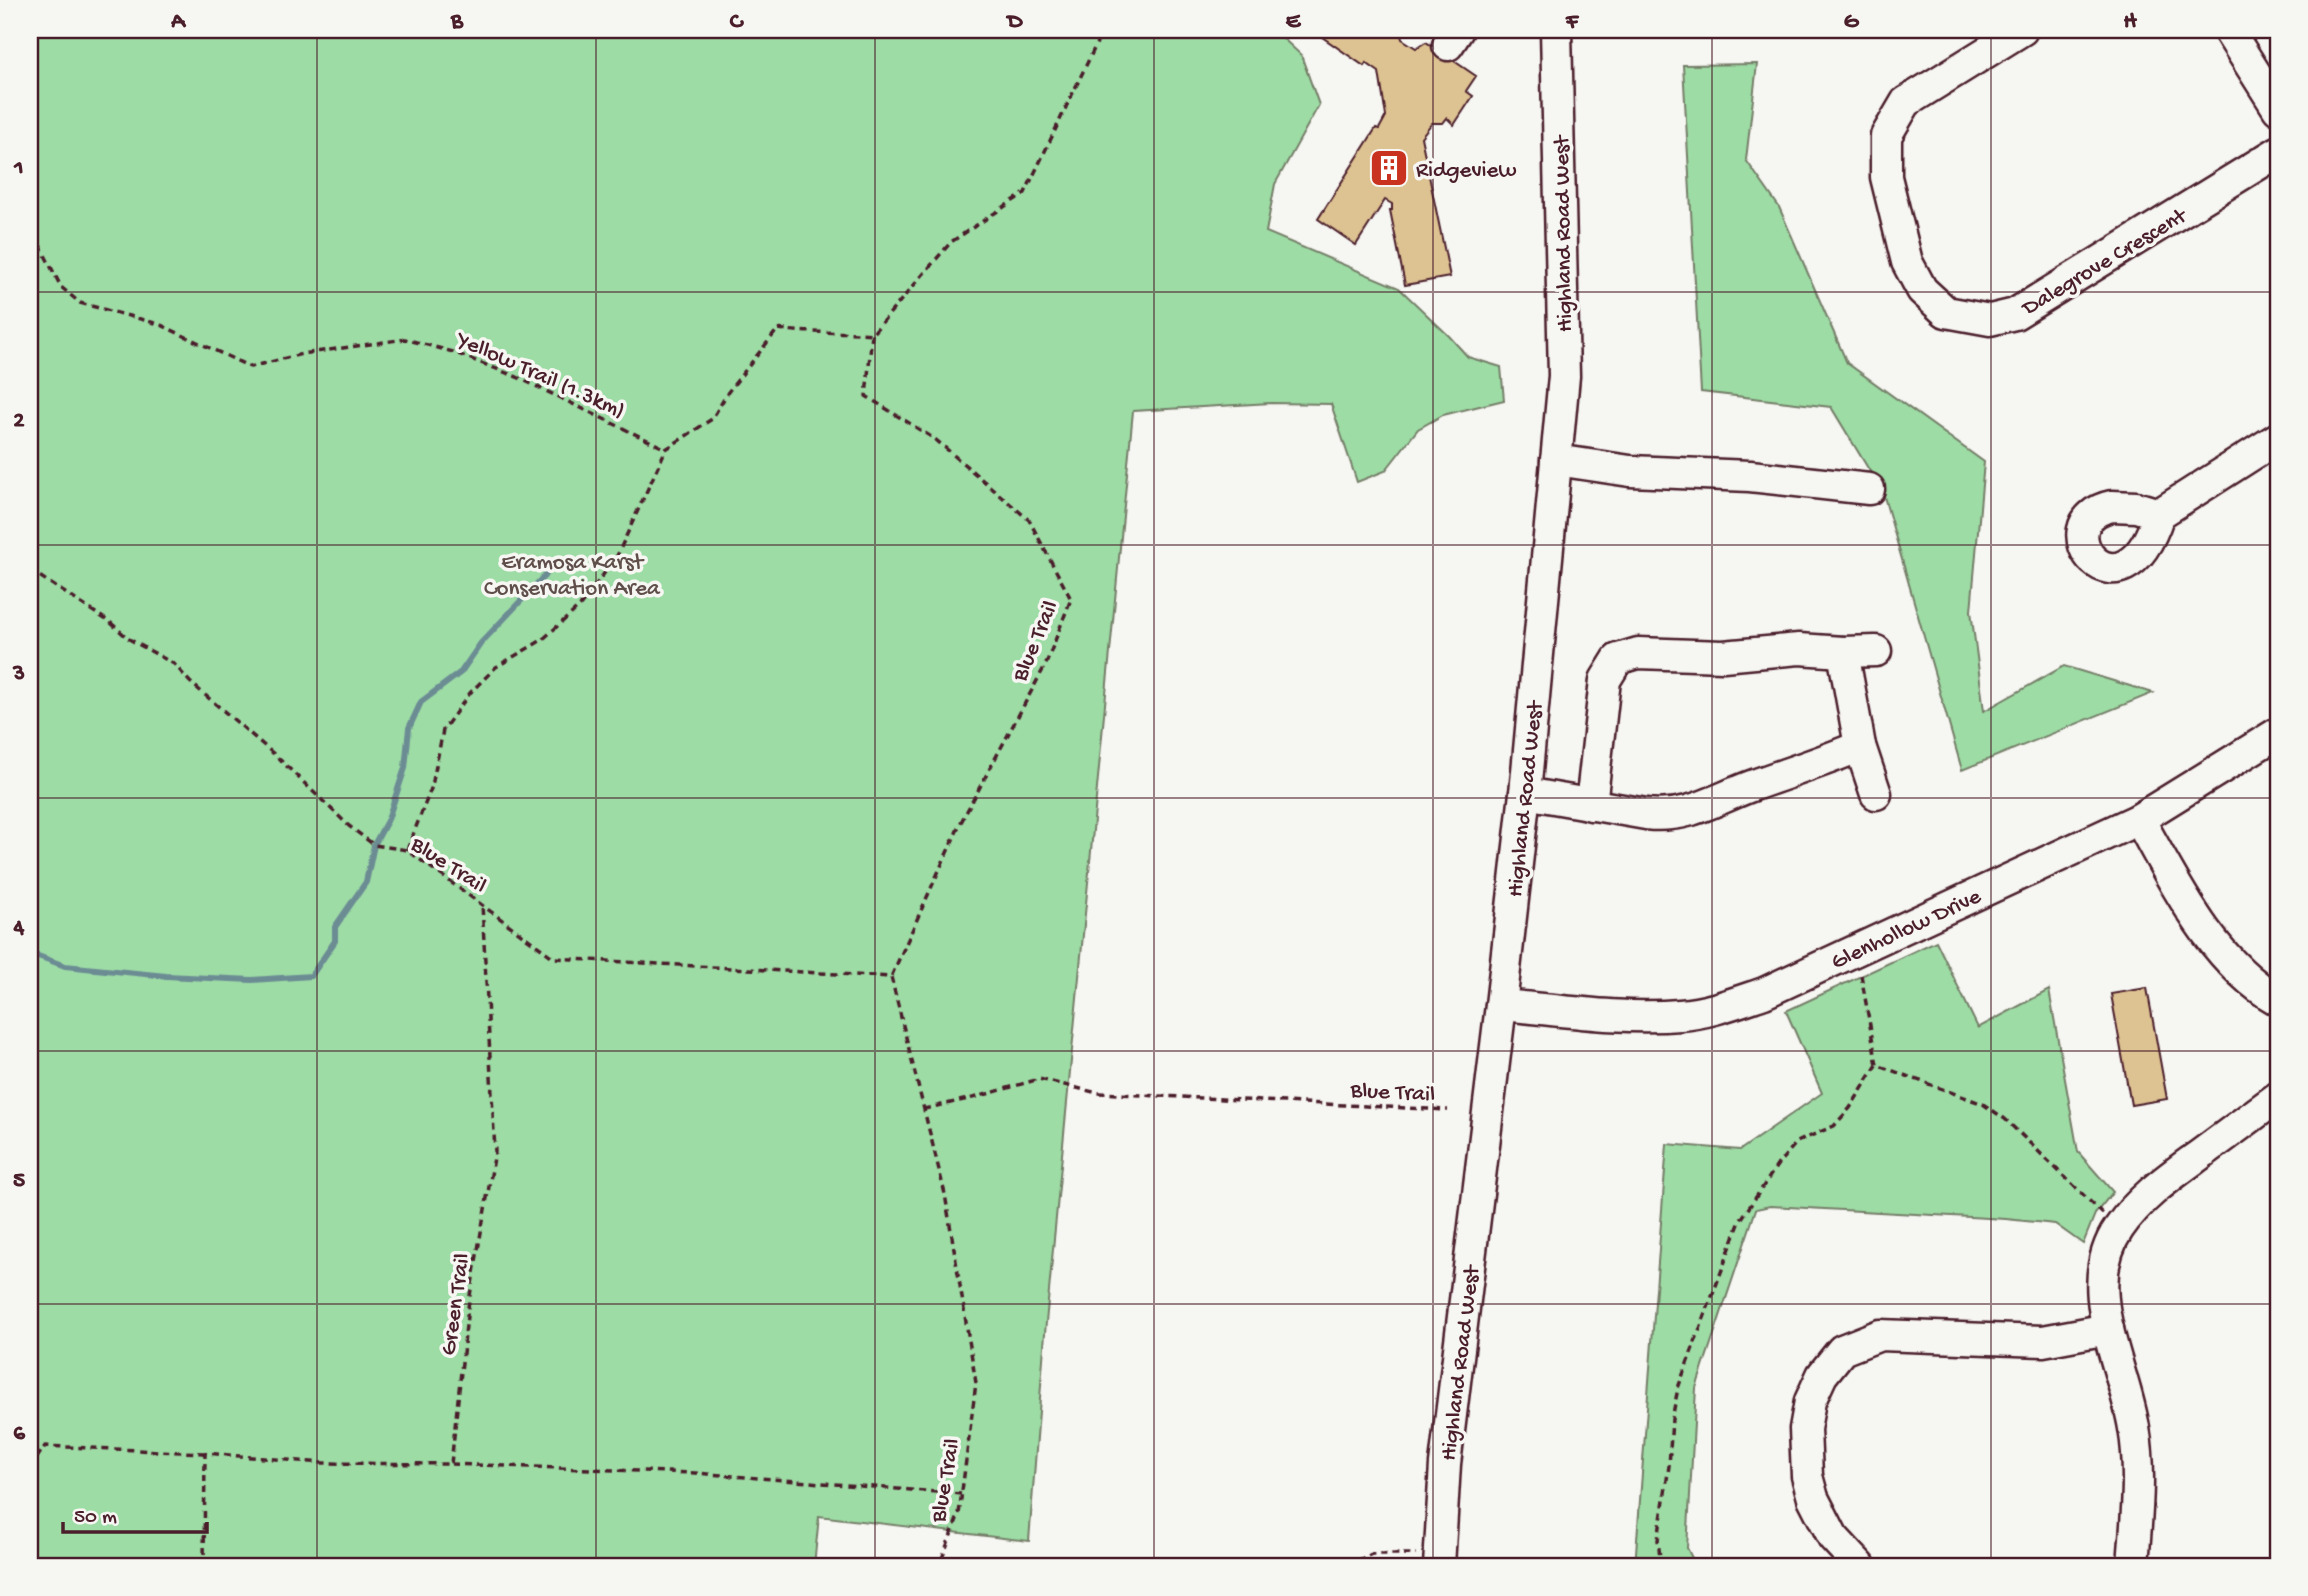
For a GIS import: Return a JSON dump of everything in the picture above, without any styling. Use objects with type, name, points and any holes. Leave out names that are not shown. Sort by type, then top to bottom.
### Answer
[{"type":"street","name":"Highland Road West","points":[[1439,1560],[1445,1464],[1502,1005],[1525,793],[1564,376],[1556,30]]},
{"type":"street","name":"Dalegrove Crescent","points":[[2022,30],[1906,102],[1886,136],[1886,177],[1907,262],[1922,290],[1946,312],[1990,320],[2015,314],[2278,152]]},
{"type":"street","points":[[2228,30],[2278,109]]},
{"type":"street","points":[[2159,514],[2278,438]]},
{"type":"street","points":[[1556,460],[1630,471],[1750,476],[1869,489]]},
{"type":"street","points":[[1591,805],[1605,680],[1618,659],[1638,653],[1723,656],[1799,649],[1843,652],[1876,650]]},
{"type":"street","points":[[1843,652],[1860,746],[1876,793]]},
{"type":"street","name":"Glenhollow Drive","points":[[1502,1005],[1608,1015],[1681,1015],[1713,1009],[1764,993],[2139,819],[2278,733]]},
{"type":"street","points":[[1525,793],[1662,816],[1685,813],[1860,746]]},
{"type":"street","points":[[2139,819],[2206,929],[2235,967],[2261,990],[2278,1000]]},
{"type":"street","points":[[2133,1566],[2138,1493],[2134,1429],[2108,1329],[2101,1283],[2105,1253],[2117,1230],[2140,1201],[2278,1097]]},
{"type":"street","points":[[1860,1566],[1833,1537],[1812,1498],[1807,1476],[1805,1429],[1810,1401],[1822,1375],[1842,1350],[1880,1335],[2043,1341],[2108,1329]]},
{"type":"path","points":[[407,850],[432,786],[443,730],[470,693],[496,667],[542,640],[580,607],[617,556],[666,449],[712,419],[728,392],[778,329],[802,333],[872,334],[951,242],[1025,193],[1103,30]]},
{"type":"path","name":"Yellow Trail (1.3km)","points":[[30,237],[41,247],[61,287],[80,303],[159,324],[250,367],[302,355],[405,339],[453,352],[517,377],[666,449]]},
{"type":"path","name":"Blue Trail","points":[[872,334],[866,396],[936,439],[1029,520],[1071,599],[1046,664],[960,824],[891,977],[945,1194],[976,1383],[959,1514],[939,1566]]},
{"type":"path","name":"Blue Trail","points":[[30,569],[111,623],[129,639],[174,664],[190,682],[275,755],[349,826],[374,845],[407,850],[554,958],[891,977]]},
{"type":"path","name":"Green Trail","points":[[451,1464],[468,1307],[495,1152],[482,904]]},
{"type":"path","points":[[1661,1566],[1658,1540],[1678,1388],[1740,1221],[1778,1164],[1797,1142],[1834,1126],[1850,1108],[1877,1065],[1856,949]]},
{"type":"path","points":[[1877,1065],[1983,1104],[2004,1119],[2117,1230]]},
{"type":"path","name":"Blue Trail","points":[[924,1109],[1039,1079],[1098,1093],[1448,1110]]},
{"type":"path","points":[[30,1468],[46,1446],[205,1453],[322,1463],[451,1464],[695,1473],[962,1494]]},
{"type":"path","points":[[204,1566],[205,1453]]},
{"type":"path","points":[[1346,1566],[1371,1554],[1439,1560]]},
{"type":"green space","name":"Eramosa Karst Conservation Area","points":[[30,30],[1274,30],[1301,55],[1319,105],[1275,184],[1266,232],[1399,288],[1468,357],[1501,367],[1504,400],[1443,415],[1418,429],[1385,471],[1357,482],[1331,404],[1271,403],[1133,411],[1045,1333],[1029,1541],[819,1516],[814,1566],[30,1566]]},
{"type":"green space","points":[[1757,64],[1746,160],[1779,207],[1847,363],[1984,462],[1971,611],[1984,711],[2064,666],[2153,693],[1962,770],[1883,493],[1831,407],[1701,392],[1683,65]]},
{"type":"green space","points":[[1936,941],[1978,1028],[2049,990],[2078,1152],[2113,1192],[2095,1214],[2083,1244],[2055,1224],[1770,1206],[1756,1209],[1696,1388],[1687,1548],[1696,1566],[1635,1566],[1667,1144],[1740,1150],[1822,1093],[1786,1011]]},
{"type":"building","name":"Ridgeview","points":[[1312,30],[1400,30],[1402,39],[1416,48],[1426,42],[1476,76],[1466,91],[1473,96],[1454,125],[1447,118],[1443,123],[1432,123],[1421,137],[1450,277],[1405,285],[1390,210],[1392,204],[1385,200],[1356,245],[1318,219],[1386,116],[1379,72],[1366,63],[1364,66]]},
{"type":"building","points":[[2147,988],[2167,1099],[2131,1105],[2111,994]]},
{"type":"waterway","points":[[30,953],[65,966],[166,976],[252,980],[311,976],[335,941],[335,927],[366,882],[374,845],[388,819],[405,768],[409,728],[421,702],[461,672],[481,643],[547,573]]},
{"type":"place","name":"Ridgeview","points":[[1389,168]]}]
